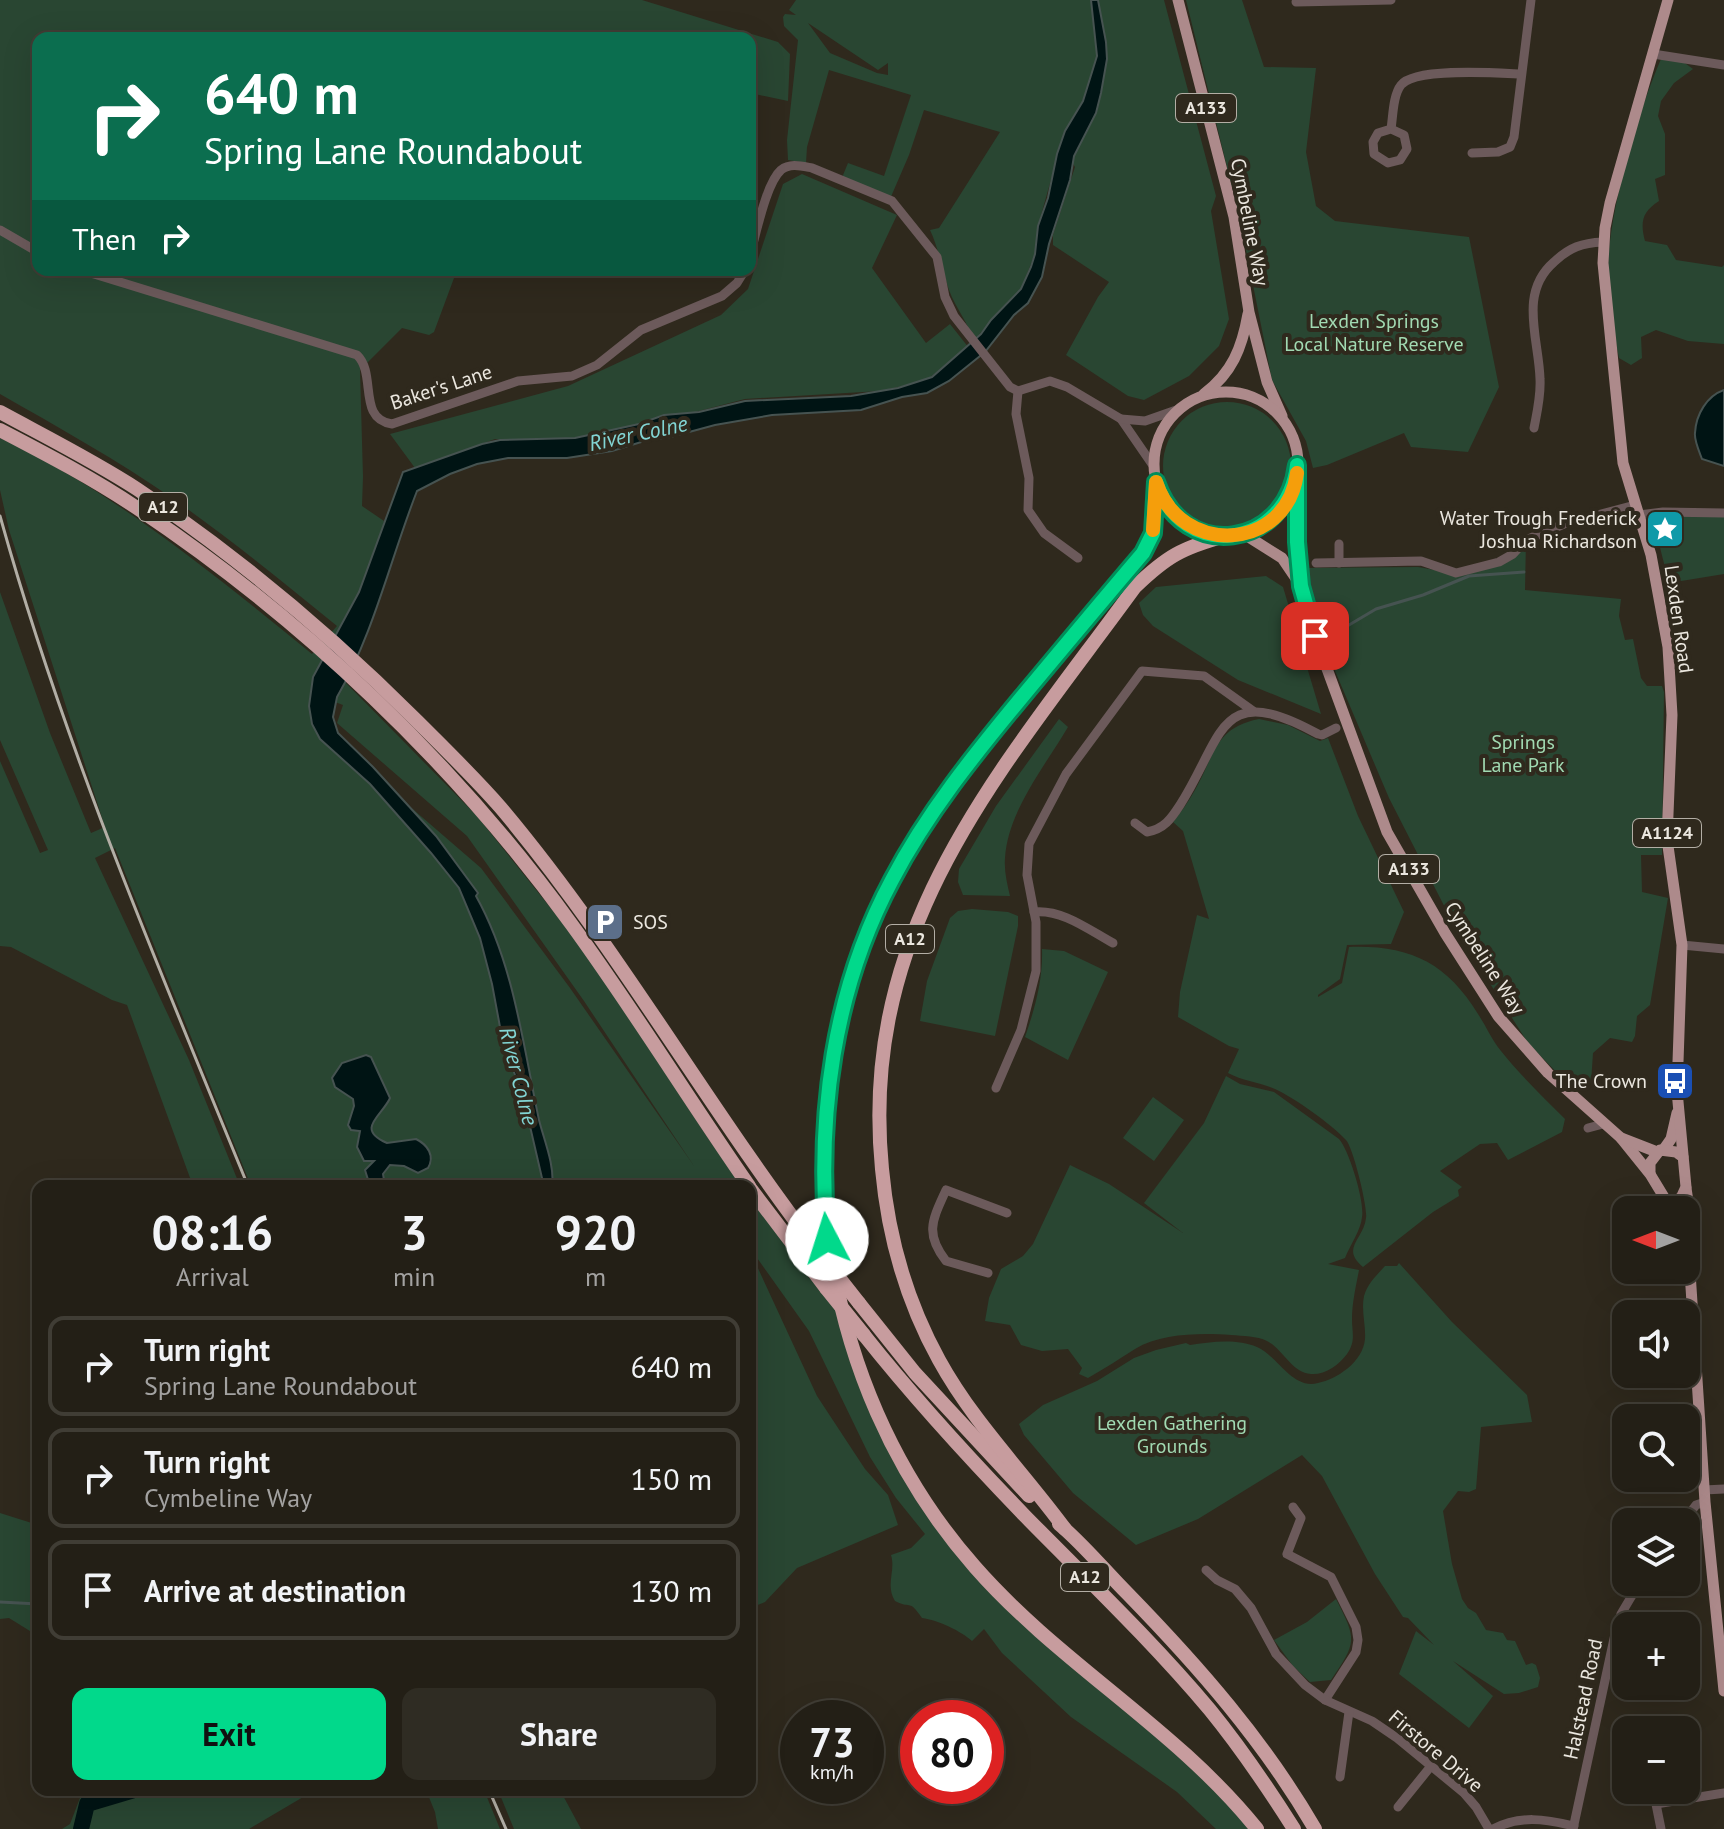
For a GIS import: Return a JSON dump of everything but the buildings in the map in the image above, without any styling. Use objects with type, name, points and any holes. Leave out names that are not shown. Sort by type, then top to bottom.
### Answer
[{"type":"highway","name":"A12","points":[[2,413],[135,488],[233,557],[309,619],[376,680],[500,808],[592,926],[724,1123],[818,1251],[915,1373],[1042,1511],[1065,1529]]},
{"type":"highway","name":"A12","points":[[3,432],[134,506],[213,561],[297,630],[437,762],[563,913],[744,1180]]},
{"type":"highway","name":"A12","points":[[1155,474],[1153,533],[1143,553],[956,780],[906,853],[877,909],[853,975],[833,1055],[824,1133],[824,1200],[835,1280],[861,1375],[888,1437],[938,1520],[974,1566],[1016,1609],[1215,1781],[1257,1829]]},
{"type":"highway","name":"A12","points":[[1225,536],[1185,548],[1160,563],[1135,587],[993,784],[945,860],[920,911],[898,972],[884,1037],[879,1104],[883,1178],[892,1236],[912,1300],[938,1357],[963,1401],[1065,1529],[1185,1653],[1225,1700],[1267,1754],[1315,1829]]},
{"type":"highway","name":"A12","points":[[756,1196],[898,1378],[981,1470],[1109,1600],[1208,1708],[1249,1761],[1294,1829]]},
{"type":"main road","name":"Cymbeline Way","points":[[1178,0],[1234,217],[1249,312],[1267,382],[1285,424]]},
{"type":"main road","name":"Lexden Road","points":[[1650,1174],[1650,1163],[1671,1139],[1678,1112],[1682,945],[1667,839],[1672,740],[1668,647],[1658,584],[1623,463],[1603,242],[1610,203],[1668,0]]},
{"type":"main road","name":"Cymbeline Way","points":[[1200,397],[1226,374],[1236,358],[1249,312]]},
{"type":"main road","points":[[1229,392],[1251,397],[1274,411],[1285,424],[1296,450],[1297,465],[1292,492],[1278,513],[1261,527],[1244,534],[1209,534],[1184,523],[1165,502],[1155,474],[1160,435],[1182,408],[1200,397],[1229,392]]},
{"type":"main road","name":"Cymbeline Way","points":[[1297,465],[1297,542],[1301,586],[1320,650],[1387,832],[1445,933],[1498,1016],[1548,1073],[1621,1138],[1664,1196]]},
{"type":"main road","name":"Cymbeline Way","points":[[1244,534],[1282,558],[1301,586]]},
{"type":"main road","name":"Lexden Road","points":[[1678,1112],[1687,1196]]},
{"type":"main road","name":"Cymbeline Way","points":[[1621,1138],[1683,1157]]},
{"type":"main road","points":[[1682,1196],[1686,1187]]},
{"type":"main road","points":[[1691,1284],[1704,1496],[1724,1691]]},
{"type":"street","points":[[1296,15],[1296,1],[1391,0]]},
{"type":"street","points":[[1472,153],[1505,151],[1514,137],[1531,0]]},
{"type":"street","points":[[1653,54],[1724,65]]},
{"type":"street","points":[[1391,129],[1399,88],[1407,80],[1430,74],[1521,74]]},
{"type":"street","points":[[756,235],[772,182],[779,171],[799,165],[812,168],[892,201],[937,257],[945,297],[954,316],[1010,387],[1018,391],[1050,381],[1067,387],[1121,419],[1145,421],[1182,408]]},
{"type":"street","points":[[0,230],[32,249]]},
{"type":"street","points":[[1534,428],[1540,398],[1532,303],[1537,286],[1548,267],[1569,248],[1586,242],[1603,242]]},
{"type":"street","name":"Baker's Lane","points":[[100,276],[357,355],[365,366],[372,411],[384,423],[392,424],[518,381],[572,376],[597,365],[641,330],[722,296],[741,276]]},
{"type":"street","points":[[1018,391],[1016,414],[1029,478],[1026,497],[1028,510],[1044,533],[1078,558]]},
{"type":"street","points":[[1121,419],[1155,474]]},
{"type":"street","points":[[1316,563],[1421,561],[1456,573],[1499,562],[1513,554],[1526,540],[1564,524],[1637,510],[1724,513]]},
{"type":"street","points":[[1339,544],[1339,563]]},
{"type":"street","points":[[996,1088],[1015,1047],[1033,990],[1037,959],[1026,860],[1036,827],[1066,774],[1142,671],[1204,676],[1253,711],[1279,715],[1322,735],[1336,728]]},
{"type":"street","points":[[1135,823],[1147,832],[1162,828],[1169,822],[1219,733],[1231,720],[1253,711]]},
{"type":"street","points":[[1034,912],[1064,917],[1113,943]]},
{"type":"street","points":[[1682,945],[1724,949]]},
{"type":"street","points":[[1588,1128],[1603,1124]]},
{"type":"street","points":[[988,1273],[946,1261],[931,1232],[931,1223],[946,1190],[1007,1213]]},
{"type":"street","points":[[1694,1508],[1704,1496],[1724,1489]]},
{"type":"street","points":[[1293,1507],[1301,1518],[1287,1554],[1331,1577],[1350,1612],[1358,1640],[1356,1652],[1325,1700]]},
{"type":"street","points":[[1710,1563],[1724,1560]]},
{"type":"street","name":"Firstore Drive","points":[[1206,1570],[1235,1589],[1251,1608],[1266,1639],[1289,1670],[1325,1700],[1384,1729],[1476,1807],[1491,1829]]},
{"type":"street","name":"Halstead Road","points":[[1574,1828],[1615,1634],[1631,1596]]},
{"type":"street","points":[[1340,1777],[1349,1712]]},
{"type":"street","points":[[1398,1807],[1431,1766]]},
{"type":"street","points":[[1661,1829],[1656,1804],[1724,1793]]},
{"type":"street","points":[[1491,1829],[1534,1818],[1574,1828]]},
{"type":"green space","points":[[0,0],[642,0],[746,32],[32,32],[32,276],[455,276],[434,332],[429,335],[402,328],[360,370],[362,506],[384,521],[364,606],[313,723],[481,868],[570,988],[694,1166],[584,1001],[467,836],[337,723],[343,705],[335,702],[345,682],[477,816],[585,951],[738,1180],[249,1180],[115,848],[95,858],[189,1060],[238,1180],[191,1180],[127,1005],[11,947],[0,946],[0,761],[40,853],[48,850],[0,740],[0,592],[50,733],[91,833],[105,827],[9,530],[0,490],[0,438],[83,483],[162,536],[312,654],[337,626],[172,498],[109,457],[0,394]]},
{"type":"green space","points":[[796,0],[1164,0],[1216,196],[1211,211],[1229,319],[1219,346],[1189,376],[1144,400],[1128,396],[1066,355],[1109,282],[1053,245],[1053,235],[1075,167],[1061,144],[1038,226],[1035,254],[1021,289],[973,341],[949,290],[930,230],[939,228],[1000,132],[924,110],[890,199],[841,180],[848,163],[884,176],[911,95],[829,70],[807,147],[806,163],[788,160],[787,140],[798,40],[784,26],[785,14],[796,15],[789,10]],"holes":[[[808,23],[878,70],[888,63],[888,75],[830,53]]]},
{"type":"green space","name":"Lexden Springs Local Nature Reserve","points":[[1186,0],[1242,0],[1264,67],[1316,68],[1306,152],[1316,206],[1335,221],[1469,237],[1499,387],[1468,452],[1411,447],[1404,433],[1313,468],[1306,441],[1272,380],[1240,220]]},
{"type":"green space","points":[[756,35],[778,42],[790,54],[788,101],[756,94]]},
{"type":"green space","points":[[1661,59],[1682,61],[1693,69],[1674,83],[1661,101],[1658,116],[1665,134],[1665,175],[1655,179],[1659,201],[1646,213],[1643,234],[1645,241],[1667,245],[1676,260],[1724,265],[1724,344],[1688,341],[1656,330],[1641,337],[1642,358],[1631,365],[1619,358],[1609,299],[1609,255],[1625,167],[1642,108]]},
{"type":"green space","points":[[802,174],[897,215],[872,268],[926,343],[950,324],[969,348],[925,381],[880,391],[745,399],[580,442],[495,439],[415,468],[390,434],[568,386],[721,315],[748,289],[752,276],[756,276],[756,265],[783,184]]},
{"type":"green space","points":[[1227,402],[1252,407],[1272,421],[1286,441],[1291,466],[1286,491],[1272,511],[1252,525],[1227,530],[1202,525],[1182,511],[1168,491],[1163,466],[1168,441],[1182,421],[1202,407]]},
{"type":"green space","points":[[1724,515],[1724,574],[1669,583],[1653,520],[1658,516]]},
{"type":"green space","name":"Springs Lane Park","points":[[1526,540],[1525,590],[1621,599],[1619,616],[1625,640],[1633,639],[1641,678],[1647,686],[1662,686],[1664,692],[1662,855],[1641,855],[1642,892],[1668,898],[1650,1005],[1637,1016],[1632,1042],[1610,1038],[1593,1053],[1591,1083],[1578,1079],[1572,1072],[1563,1079],[1528,1043],[1459,935],[1389,798],[1327,652],[1304,568],[1418,567],[1452,573],[1500,562]]},
{"type":"green space","points":[[1266,576],[1283,587],[1321,714],[1238,680],[1153,626],[1143,615],[1139,603],[1156,587]]},
{"type":"green space","points":[[1059,719],[1068,727],[1020,806],[1008,840],[1005,868],[1010,896],[963,895],[958,882],[959,869],[996,806]]},
{"type":"green space","points":[[1259,719],[1288,725],[1320,741],[1328,738],[1358,816],[1404,912],[1391,944],[1347,945],[1340,979],[1318,997],[1342,983],[1349,947],[1390,949],[1424,960],[1453,981],[1501,1051],[1565,1119],[1562,1132],[1508,1160],[1497,1143],[1480,1144],[1440,1171],[1462,1187],[1458,1190],[1459,1196],[1433,1212],[1363,1267],[1356,1260],[1353,1249],[1364,1225],[1366,1212],[1356,1165],[1346,1140],[1322,1119],[1283,1093],[1228,1073],[1239,1049],[1178,1017],[1180,992],[1197,915],[1209,919],[1183,831],[1173,822],[1193,794],[1224,736],[1244,723]]},
{"type":"green space","points":[[958,911],[1008,912],[1018,916],[995,1036],[920,1021],[927,981],[950,918]]},
{"type":"green space","points":[[1042,949],[1064,951],[1108,972],[1068,1060],[1025,1037],[1038,994]]},
{"type":"green space","points":[[1226,1076],[1240,1084],[1274,1092],[1339,1139],[1347,1154],[1359,1189],[1362,1217],[1345,1258],[1328,1264],[1359,1270],[1353,1307],[1353,1341],[1340,1362],[1326,1371],[1304,1373],[1263,1339],[1195,1334],[1146,1344],[1088,1378],[1079,1374],[1082,1368],[1068,1349],[1042,1351],[1021,1345],[1010,1325],[985,1321],[989,1298],[1001,1269],[1023,1256],[1033,1244],[1070,1165],[1109,1184],[1183,1233],[1144,1203],[1204,1123]]},
{"type":"green space","points":[[1153,1097],[1184,1120],[1154,1161],[1123,1138]]},
{"type":"green space","points":[[756,1204],[860,1342],[840,1317],[852,1352],[939,1527],[1255,1829],[1216,1829],[1177,1792],[1071,1717],[1002,1653],[984,1629],[972,1641],[949,1626],[922,1618],[912,1606],[895,1601],[891,1589],[891,1555],[911,1548],[925,1534],[896,1498],[870,1457],[809,1331],[756,1256]]},
{"type":"green space","name":"Lexden Gathering Grounds","points":[[1399,1263],[1452,1322],[1527,1395],[1532,1422],[1481,1427],[1476,1489],[1458,1491],[1443,1511],[1462,1599],[1476,1613],[1486,1630],[1503,1633],[1507,1640],[1515,1641],[1526,1665],[1536,1665],[1540,1678],[1538,1687],[1504,1694],[1453,1661],[1493,1696],[1469,1728],[1399,1674],[1416,1631],[1434,1645],[1408,1618],[1403,1617],[1375,1574],[1322,1476],[1302,1455],[1198,1519],[1136,1545],[1073,1493],[1024,1435],[1019,1424],[1043,1405],[1097,1381],[1134,1358],[1186,1343],[1249,1344],[1265,1351],[1300,1382],[1318,1383],[1333,1378],[1354,1362],[1363,1347],[1363,1302],[1368,1287],[1385,1266],[1397,1266]]},
{"type":"green space","points":[[756,1264],[817,1396],[865,1469],[888,1495],[898,1525],[797,1568],[765,1602],[756,1606]]},
{"type":"green space","points":[[0,1513],[32,1523],[32,1632],[9,1618],[0,1619]]},
{"type":"green space","points":[[1336,1599],[1351,1633],[1350,1648],[1331,1680],[1310,1682],[1293,1666],[1274,1640],[1307,1622]]},
{"type":"green space","points":[[81,1796],[305,1796],[249,1829],[62,1829],[70,1824]]},
{"type":"green space","points":[[428,1796],[486,1796],[500,1829],[438,1829]]},
{"type":"green space","points":[[500,1796],[563,1796],[581,1829],[514,1829]]},
{"type":"water","points":[[1091,0],[1098,0],[1106,42],[1107,59],[1101,93],[1096,113],[1074,156],[1042,277],[1028,303],[1014,315],[985,352],[949,381],[927,393],[861,410],[772,415],[651,439],[612,451],[567,458],[508,458],[477,464],[417,491],[361,648],[337,697],[333,717],[338,733],[436,836],[478,893],[476,896],[500,949],[508,977],[551,1162],[553,1180],[542,1180],[523,1096],[503,1043],[480,938],[459,888],[370,784],[320,739],[312,724],[309,706],[313,677],[359,592],[403,472],[500,440],[575,438],[639,424],[664,415],[699,412],[745,401],[851,396],[898,388],[932,377],[981,334],[1021,289],[1035,254],[1038,226],[1048,198],[1057,154],[1065,131],[1083,101],[1097,56]]},
{"type":"water","points":[[1724,390],[1724,466],[1702,459],[1695,436],[1704,407],[1712,397]]},
{"type":"water","points":[[366,1055],[371,1057],[390,1098],[374,1122],[373,1132],[387,1143],[416,1139],[424,1144],[430,1155],[428,1168],[418,1173],[404,1166],[390,1165],[383,1174],[384,1180],[368,1180],[365,1170],[374,1161],[364,1161],[357,1147],[360,1131],[351,1130],[348,1125],[353,1099],[335,1087],[332,1078],[342,1063]]},
{"type":"waterway","points":[[1327,638],[1376,609],[1423,595],[1469,576],[1524,572]]},
{"type":"waterway","points":[[0,1602],[32,1604]]},
{"type":"waterway","name":"River Colne","points":[[81,1829],[87,1804],[114,1796]]},
{"type":"railway","points":[[0,516],[53,687],[114,855],[246,1180]]},
{"type":"railway","points":[[492,1796],[506,1829]]},
{"type":"slow traffic","points":[[1153,530],[1156,482],[1165,502],[1184,523],[1209,534],[1235,536],[1261,527],[1278,513],[1292,492],[1297,473]]},
{"type":"place","name":"Water Trough Frederick Joshua Richardson","points":[[1665,529]]},
{"type":"place","name":"SOS","points":[[605,922]]},
{"type":"place","name":"The Crown","points":[[1675,1081]]},
{"type":"route","points":[[827,1239],[823,1167],[826,1098],[841,1016],[877,909],[906,853],[956,780],[1143,553],[1153,533],[1156,482],[1165,502],[1184,523],[1209,534],[1235,536],[1261,527],[1278,513],[1292,492],[1297,465],[1297,542],[1301,586],[1315,636]]}]
